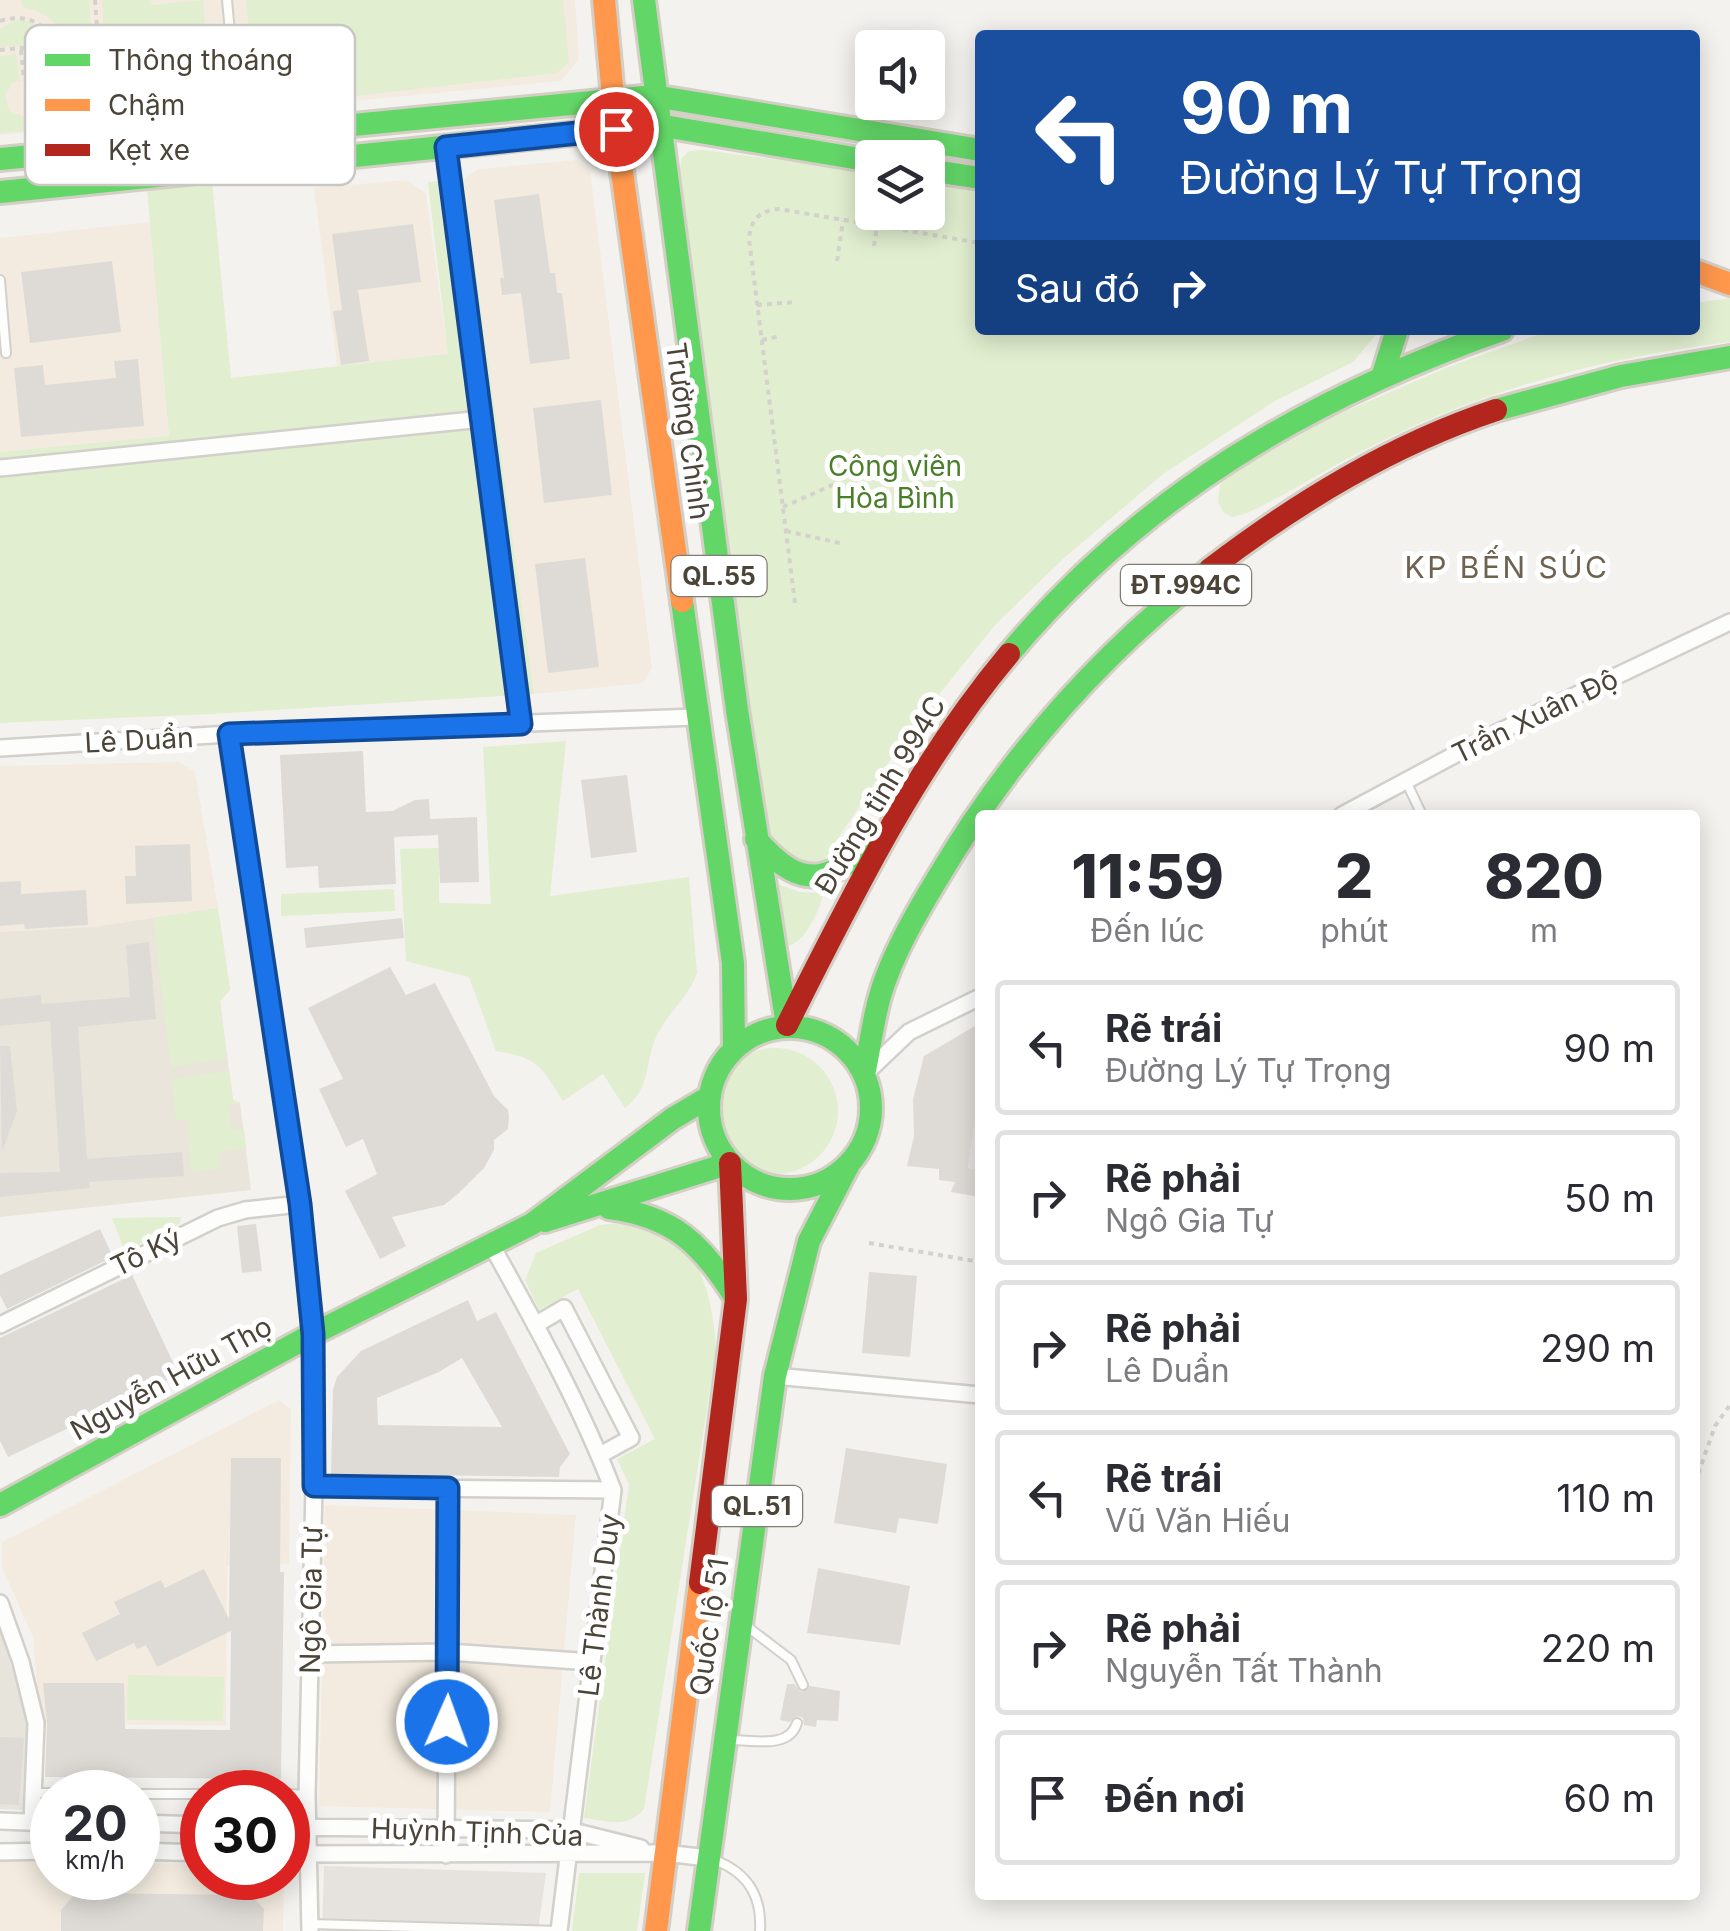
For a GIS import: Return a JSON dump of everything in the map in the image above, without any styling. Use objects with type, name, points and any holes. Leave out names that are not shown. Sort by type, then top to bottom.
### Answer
[{"type":"main road","name":"Trường Chinh","points":[[604,0],[616,129],[732,964],[734,1049]]},
{"type":"main road","name":"Trường Chinh","points":[[644,0],[756,839],[787,1025]]},
{"type":"main road","points":[[355,123],[654,96],[975,149]]},
{"type":"main road","points":[[355,156],[658,125],[855,158]]},
{"type":"main road","points":[[0,159],[25,156]]},
{"type":"main road","points":[[945,173],[975,177]]},
{"type":"main road","points":[[0,192],[71,185]]},
{"type":"main road","points":[[1700,273],[1730,284]]},
{"type":"main road","points":[[1700,288],[1730,284]]},
{"type":"main road","points":[[1382,377],[1395,335]]},
{"type":"main road","name":"Đường tỉnh 994C","points":[[787,1025],[922,772],[985,682],[1033,624],[1124,536],[1189,485],[1261,437],[1428,356],[1488,335]]},
{"type":"main road","name":"ĐT.994C","points":[[977,810],[1005,770],[1082,682],[1191,581],[1314,496],[1442,430],[1585,384],[1730,357]]},
{"type":"main road","name":"ĐT.994C","points":[[864,1075],[882,992],[906,937],[975,813]]},
{"type":"main road","points":[[756,839],[773,862],[797,876],[821,878],[841,870],[884,838]]},
{"type":"main road","points":[[787,1025],[825,1034],[841,1044],[864,1075],[871,1113],[860,1151],[848,1166],[820,1184],[788,1190],[756,1183],[730,1164],[712,1132],[709,1097],[722,1063],[750,1037],[787,1025]]},
{"type":"main road","name":"Nguyễn Hữu Thọ","points":[[0,1504],[313,1334],[532,1224],[672,1119],[709,1097]]},
{"type":"main road","name":"Nguyễn Hữu Thọ","points":[[532,1224],[730,1164]]},
{"type":"main road","name":"Quốc lộ 51","points":[[656,1931],[736,1298],[730,1164]]},
{"type":"main road","name":"Quốc lộ 51","points":[[699,1931],[775,1376],[809,1242],[848,1166]]},
{"type":"main road","points":[[595,1207],[630,1209],[656,1216],[682,1232],[708,1255],[736,1298]]},
{"type":"street","points":[[446,147],[521,724]]},
{"type":"street","points":[[0,468],[482,419]]},
{"type":"street","name":"Trần Xuân Độ","points":[[1351,810],[1405,779],[1730,622]]},
{"type":"street","name":"Lê Duẩn","points":[[0,748],[229,734],[698,717]]},
{"type":"street","name":"Ngô Gia Tự","points":[[229,734],[300,1204],[313,1334],[308,1770]]},
{"type":"street","points":[[864,1075],[910,1032],[975,1000]]},
{"type":"street","name":"Tô Ký","points":[[0,1325],[218,1218],[244,1210],[300,1204]]},
{"type":"street","name":"Lê Thành Duy","points":[[492,1246],[536,1325],[600,1455],[613,1490],[559,1931]]},
{"type":"street","points":[[536,1325],[564,1308],[631,1438],[600,1455]]},
{"type":"street","points":[[775,1376],[975,1396]]},
{"type":"street","points":[[314,1486],[613,1490]]},
{"type":"street","points":[[446,1855],[448,1488]]},
{"type":"street","points":[[0,1603],[21,1662],[36,1723],[35,1770]]},
{"type":"street","points":[[310,1654],[449,1652],[592,1662]]},
{"type":"street","points":[[0,1821],[30,1822]]},
{"type":"street","name":"Huỳnh Tịnh Của","points":[[310,1828],[569,1830],[665,1854]]},
{"type":"street","points":[[0,1852],[30,1852]]},
{"type":"street","name":"Huỳnh Tịnh Của","points":[[310,1854],[665,1854],[708,1858]]},
{"type":"street","name":"Ngô Gia Tự","points":[[309,1900],[310,1927]]},
{"type":"lane","points":[[227,0],[229,25]]},
{"type":"lane","points":[[0,280],[6,352]]},
{"type":"lane","points":[[1405,779],[1420,810]]},
{"type":"lane","points":[[740,1621],[791,1660],[803,1684]]},
{"type":"lane","points":[[723,1740],[786,1739],[794,1734],[797,1723]]},
{"type":"lane","points":[[708,1858],[738,1870],[744,1878],[762,1908],[760,1931]]},
{"type":"lane","points":[[310,1927],[559,1931]]},
{"type":"path","points":[[95,0],[97,25]]},
{"type":"path","points":[[0,20],[13,14],[32,15],[47,25]]},
{"type":"path","points":[[20,48],[24,80]]},
{"type":"path","points":[[0,50],[25,48]]},
{"type":"path","points":[[795,603],[749,239],[754,219],[765,211],[855,222]]},
{"type":"path","points":[[837,261],[844,220]]},
{"type":"path","points":[[874,246],[876,230]]},
{"type":"path","points":[[901,230],[975,242]]},
{"type":"path","points":[[757,305],[796,302]]},
{"type":"path","points":[[762,340],[782,336]]},
{"type":"path","points":[[783,507],[837,483]]},
{"type":"path","points":[[786,530],[844,544]]},
{"type":"path","points":[[869,1243],[975,1261]]},
{"type":"path","points":[[1700,1469],[1715,1426],[1730,1405]]},
{"type":"shaded area","points":[[0,0],[575,0],[579,59],[561,81],[355,101],[355,25],[25,25],[25,133],[0,135]]},
{"type":"shaded area","points":[[577,160],[590,170],[652,668],[643,683],[534,694],[463,179],[479,169]]},
{"type":"shaded area","points":[[407,180],[426,194],[448,354],[338,372],[314,188]]},
{"type":"shaded area","points":[[150,222],[169,437],[0,452],[0,238]]},
{"type":"shaded area","points":[[178,762],[195,772],[218,908],[93,927],[0,932],[0,766]]},
{"type":"shaded area","points":[[218,908],[230,990],[220,1001],[233,1100],[240,1103],[251,1190],[0,1217],[0,932],[93,927]]},
{"type":"shaded area","points":[[975,1120],[975,1169],[968,1168]]},
{"type":"shaded area","points":[[279,1400],[291,1409],[289,1564],[227,1566],[226,1726],[40,1723],[33,1637],[2,1567],[2,1542]]},
{"type":"shaded area","points":[[325,1505],[576,1515],[550,1812],[319,1806]]},
{"type":"shaded area","points":[[0,1628],[27,1717],[23,1810],[0,1809]]},
{"type":"shaded area","points":[[0,1861],[30,1862],[30,1900],[160,1900],[160,1863],[180,1864],[180,1900],[284,1900],[283,1931],[0,1931]]},
{"type":"shaded area","points":[[324,1866],[546,1873],[538,1931],[322,1931]]},
{"type":"green space","points":[[21,0],[89,0],[91,25],[56,25],[43,14],[22,7]]},
{"type":"green space","points":[[102,0],[151,0],[152,5],[203,0],[205,25],[103,25]]},
{"type":"green space","points":[[246,0],[563,0],[569,62],[557,73],[355,96],[355,25],[249,25]]},
{"type":"green space","points":[[16,20],[35,25],[25,25],[25,45],[0,47],[0,29]]},
{"type":"green space","points":[[16,54],[20,80],[12,83],[5,96],[9,111],[24,117],[25,131],[0,133],[0,56]]},
{"type":"green space","name":"Công viên Hòa Bình","points":[[703,150],[855,170],[855,230],[945,230],[945,184],[975,190],[975,335],[1376,335],[1353,362],[1275,401],[1163,474],[1064,558],[995,625],[911,729],[835,843],[843,849],[822,869],[769,852],[679,186],[681,159],[689,151]]},
{"type":"green space","points":[[463,179],[534,694],[0,723],[0,452],[169,436],[147,189],[212,185],[231,378],[448,354],[428,182]]},
{"type":"green space","points":[[1730,298],[1730,342],[1640,356],[1504,391],[1417,424],[1247,513],[1233,517],[1224,513],[1218,502],[1220,485],[1238,470],[1330,418],[1448,367],[1540,335],[1700,335],[1700,302]]},
{"type":"green space","points":[[566,741],[550,896],[689,877],[697,973],[657,1035],[644,1083],[625,1108],[603,1074],[563,1101],[537,1065],[496,1051],[469,977],[406,961],[400,849],[439,848],[439,903],[491,904],[483,747]]},
{"type":"green space","points":[[770,881],[800,892],[824,893],[806,932],[787,946]]},
{"type":"green space","points":[[394,889],[395,911],[281,916],[281,894]]},
{"type":"green space","points":[[218,908],[230,990],[220,1001],[227,1059],[171,1067],[153,918]]},
{"type":"green space","points":[[775,1048],[799,1052],[820,1066],[834,1087],[838,1111],[834,1135],[820,1156],[799,1170],[775,1174],[751,1170],[730,1156],[716,1135],[712,1111],[716,1087],[730,1066],[751,1052]]},
{"type":"green space","points":[[229,1071],[233,1100],[240,1103],[228,1105],[232,1130],[244,1129],[246,1148],[219,1152],[220,1169],[191,1172],[187,1119],[176,1120],[172,1079]]},
{"type":"green space","points":[[181,1217],[180,1223],[125,1252],[112,1218]]},
{"type":"green space","points":[[627,1222],[667,1234],[688,1252],[707,1292],[716,1351],[644,1809],[631,1819],[617,1822],[584,1818],[629,1484],[617,1459],[655,1439],[578,1289],[539,1310],[525,1280],[536,1253],[600,1225]]},
{"type":"green space","points":[[128,1675],[224,1677],[223,1721],[127,1720]]},
{"type":"green space","points":[[579,1873],[645,1873],[637,1931],[572,1931]]},
{"type":"building","points":[[539,194],[550,273],[555,273],[557,293],[562,293],[570,359],[530,364],[521,293],[502,295],[500,278],[504,278],[494,200]]},
{"type":"building","points":[[413,224],[421,282],[358,290],[369,361],[341,365],[333,311],[342,310],[332,234]]},
{"type":"building","points":[[112,261],[121,332],[30,343],[21,272]]},
{"type":"building","points":[[138,359],[144,426],[21,437],[14,368],[43,365],[45,385],[116,378],[114,361]]},
{"type":"building","points":[[601,400],[612,495],[544,503],[533,408]]},
{"type":"building","points":[[585,558],[599,667],[548,673],[535,564]]},
{"type":"building","points":[[363,751],[366,812],[392,811],[415,800],[429,799],[430,819],[477,817],[479,882],[440,883],[438,835],[394,837],[396,884],[319,888],[318,866],[286,868],[280,755]]},
{"type":"building","points":[[627,775],[637,852],[591,858],[581,780]]},
{"type":"building","points":[[190,844],[192,901],[126,904],[125,876],[136,876],[135,846]]},
{"type":"building","points":[[21,881],[21,894],[86,890],[88,925],[25,929],[24,924],[0,926],[0,882]]},
{"type":"building","points":[[402,918],[404,938],[306,948],[304,928]]},
{"type":"building","points":[[149,942],[156,1019],[78,1027],[87,1159],[182,1152],[184,1176],[89,1182],[90,1188],[0,1197],[0,1173],[60,1172],[50,1021],[0,1026],[0,999],[41,995],[42,1004],[130,997],[126,945]]},
{"type":"building","points":[[390,967],[406,995],[435,983],[509,1117],[508,1129],[494,1140],[494,1150],[484,1168],[459,1193],[444,1205],[392,1217],[406,1246],[380,1259],[345,1191],[377,1174],[363,1139],[346,1147],[319,1089],[343,1079],[308,1008]]},
{"type":"building","points":[[975,1026],[975,1120],[968,1168],[975,1169],[975,1196],[951,1192],[955,1182],[939,1180],[939,1169],[907,1166],[914,1136],[913,1099],[924,1056]]},
{"type":"building","points":[[0,1046],[10,1046],[17,1111],[2,1152]]},
{"type":"building","points":[[256,1224],[262,1271],[242,1273],[237,1226]]},
{"type":"building","points":[[100,1229],[113,1257],[7,1309],[0,1295],[0,1275]]},
{"type":"building","points":[[869,1272],[917,1276],[910,1357],[862,1353]]},
{"type":"building","points":[[132,1275],[179,1375],[8,1457],[0,1441],[0,1338]]},
{"type":"building","points":[[468,1300],[477,1321],[496,1312],[570,1454],[560,1467],[559,1477],[331,1474],[333,1390],[337,1377],[361,1351]],"holes":[[[462,1358],[502,1427],[378,1425],[377,1398]]]},
{"type":"building","points":[[846,1448],[947,1464],[938,1524],[899,1518],[896,1533],[834,1523]]},
{"type":"building","points":[[231,1458],[281,1458],[281,1770],[180,1770],[180,1778],[160,1778],[160,1770],[45,1770],[43,1683],[124,1683],[125,1729],[230,1730],[231,1631],[157,1667],[146,1645],[137,1649],[134,1643],[96,1661],[82,1633],[120,1614],[114,1602],[161,1580],[165,1588],[204,1569],[229,1619]]},
{"type":"building","points":[[818,1568],[910,1586],[900,1645],[807,1633]]},
{"type":"building","points":[[787,1684],[794,1684],[801,1692],[810,1686],[840,1691],[838,1721],[817,1720],[816,1727],[804,1725],[803,1718],[798,1716],[789,1722],[780,1720]]},
{"type":"building","points":[[0,1737],[24,1738],[19,1805],[0,1804]]},
{"type":"building","points":[[160,1894],[180,1894],[180,1900],[256,1900],[264,1909],[263,1931],[61,1931],[61,1910],[70,1900],[160,1900]]},
{"type":"traffic: fast","points":[[644,0],[737,710],[787,1025]]},
{"type":"traffic: fast","points":[[355,125],[654,96],[975,149]]},
{"type":"traffic: fast","points":[[355,156],[658,125],[855,158]]},
{"type":"traffic: fast","points":[[0,159],[25,157]]},
{"type":"traffic: fast","points":[[945,173],[975,177]]},
{"type":"traffic: fast","points":[[0,192],[69,185]]},
{"type":"traffic: fast","points":[[1382,377],[1395,335]]},
{"type":"traffic: fast","points":[[1009,654],[1060,597],[1115,546],[1233,458],[1362,387],[1489,335]]},
{"type":"traffic: fast","points":[[1496,410],[1621,376],[1730,357]]},
{"type":"traffic: fast","points":[[982,810],[1027,749],[1095,672],[1210,569]]},
{"type":"traffic: fast","points":[[682,601],[733,963],[734,1049]]},
{"type":"traffic: fast","points":[[864,1075],[878,1002],[891,965],[917,914],[975,820]]},
{"type":"traffic: fast","points":[[756,839],[789,869],[818,875],[848,863],[884,838]]},
{"type":"traffic: fast","points":[[790,1027],[821,1033],[848,1050],[865,1077],[871,1108],[865,1139],[848,1166],[821,1183],[790,1189],[759,1183],[732,1166],[715,1139],[709,1108],[715,1077],[732,1050],[759,1033],[790,1027]]},
{"type":"traffic: fast","points":[[0,1505],[313,1334],[532,1224],[672,1119],[709,1097]]},
{"type":"traffic: fast","points":[[545,1221],[730,1163]]},
{"type":"traffic: fast","points":[[699,1931],[775,1376],[809,1241],[848,1166]]},
{"type":"traffic: fast","points":[[609,1208],[651,1218],[684,1236],[710,1262],[735,1297]]},
{"type":"traffic: slow","points":[[604,0],[616,129],[682,601]]},
{"type":"traffic: slow","points":[[1700,273],[1730,284]]},
{"type":"traffic: slow","points":[[656,1931],[700,1583]]},
{"type":"traffic: jam","points":[[1210,569],[1311,498],[1419,440],[1496,410]]},
{"type":"traffic: jam","points":[[787,1025],[861,880],[915,786],[1009,654]]},
{"type":"traffic: jam","points":[[700,1583],[736,1299],[730,1163]]},
{"type":"district","name":"KP BẾN SÚC","points":[[1507,567]]},
{"type":"route","points":[[447,1722],[448,1488],[314,1486],[313,1334],[300,1204],[229,734],[521,724],[446,147],[616,129]]}]
